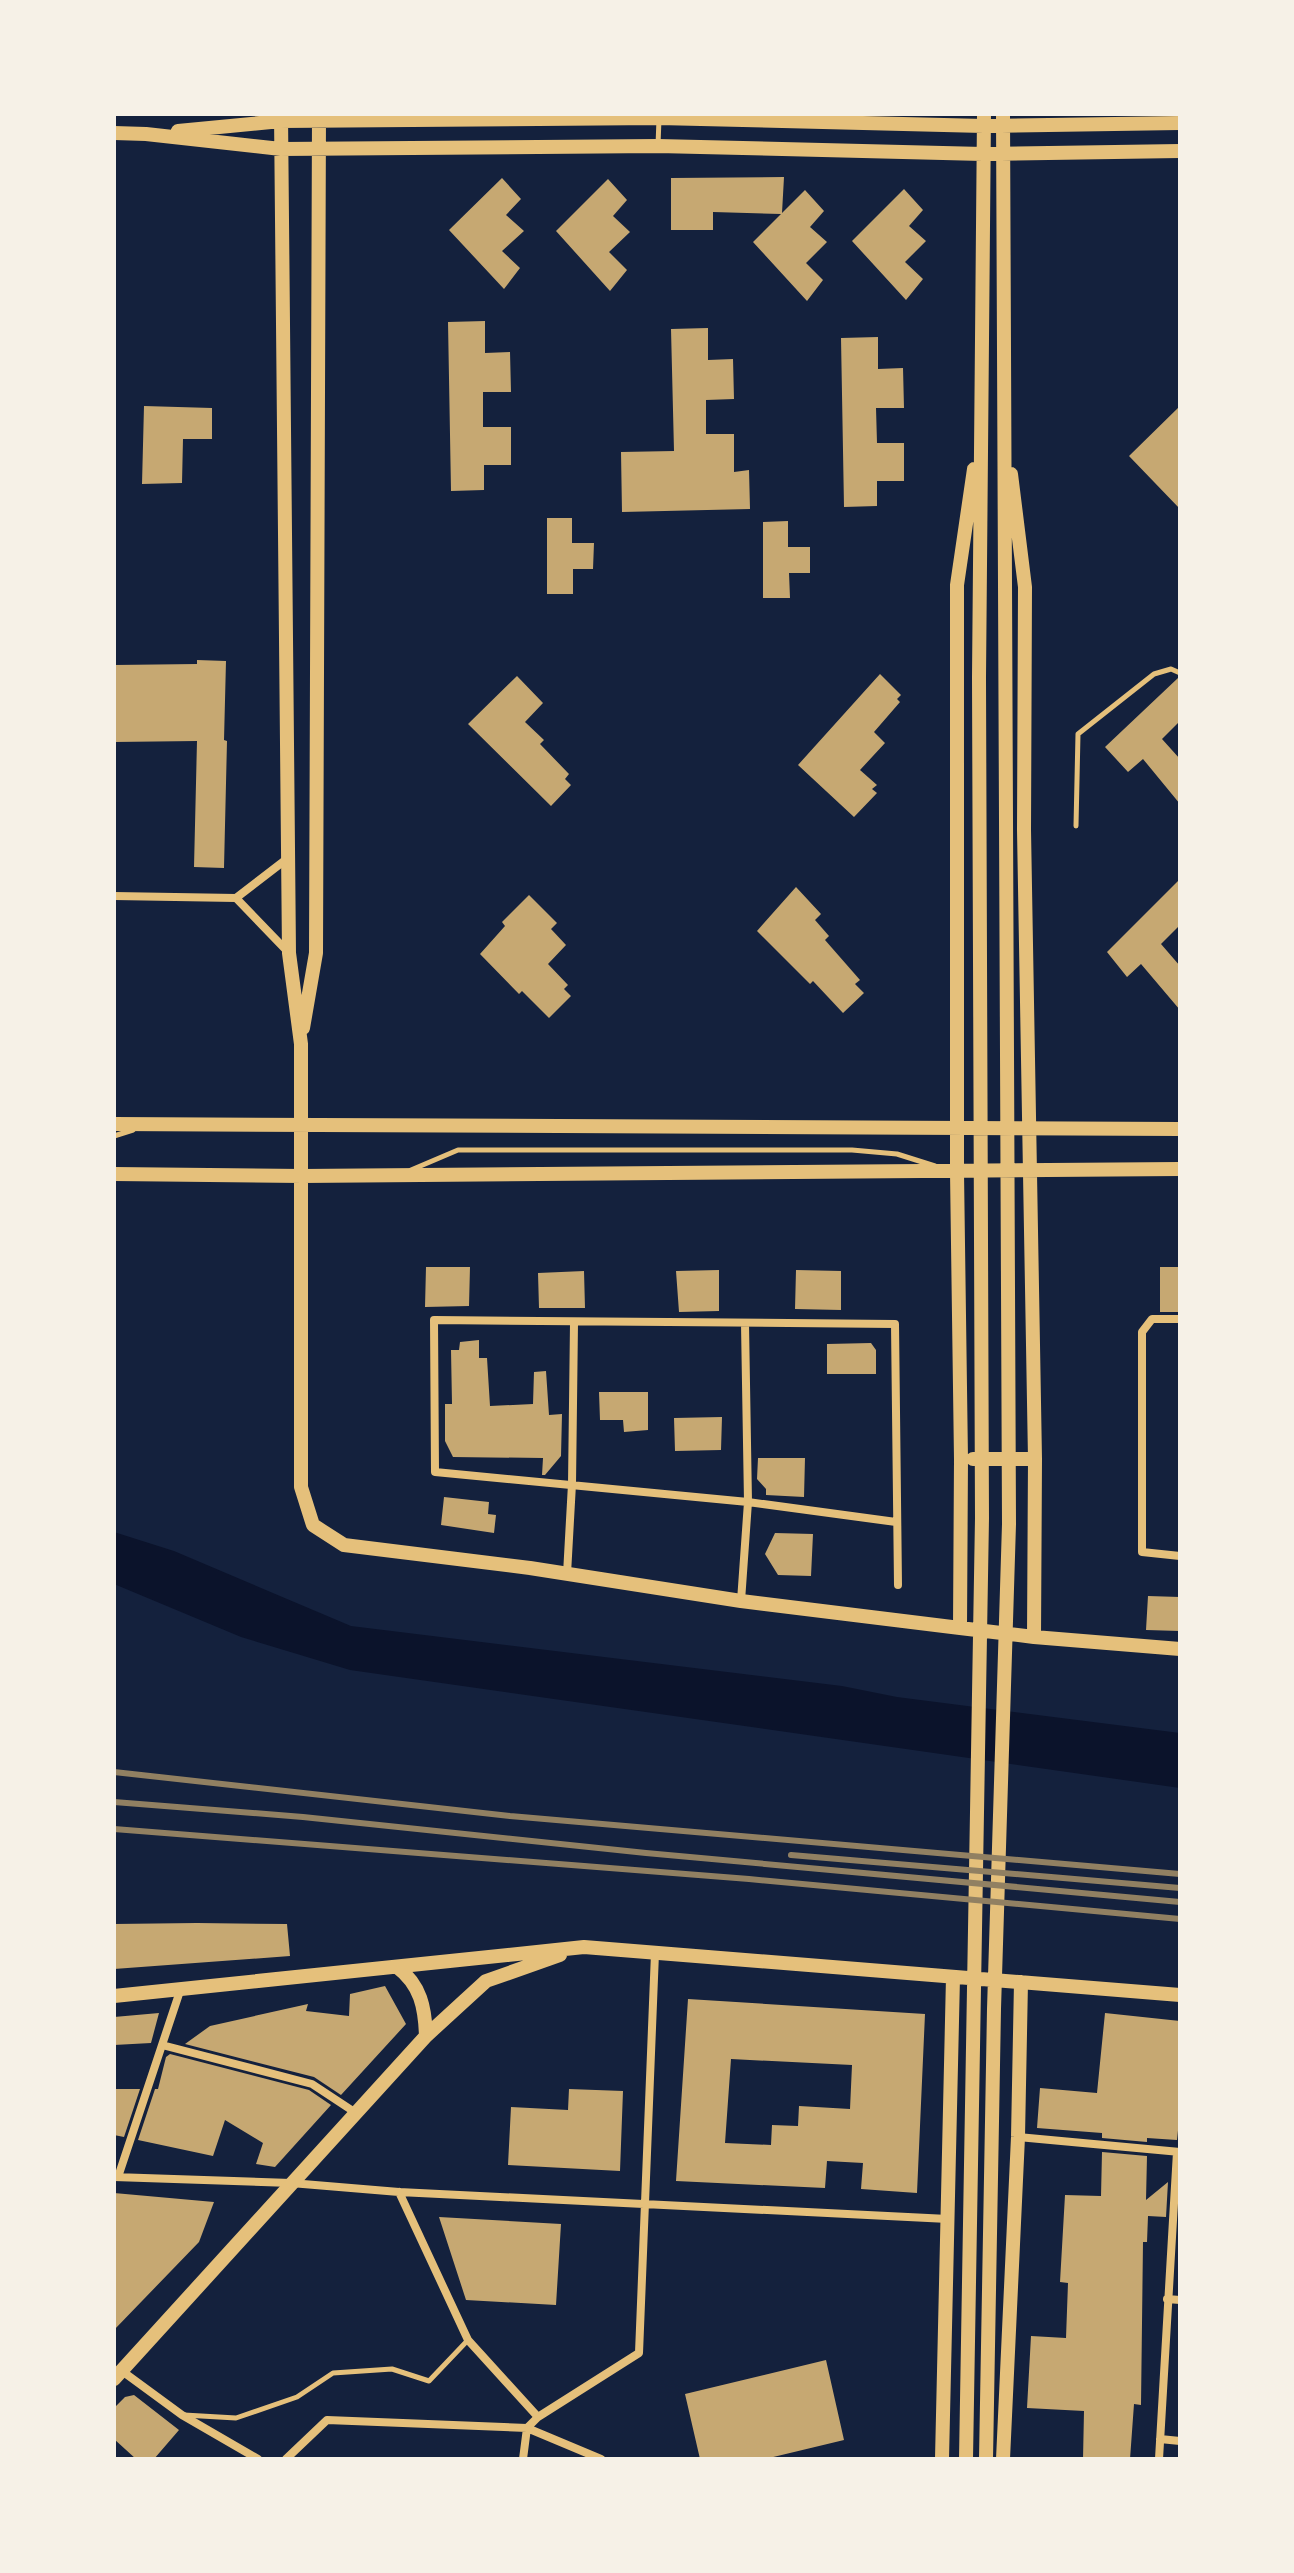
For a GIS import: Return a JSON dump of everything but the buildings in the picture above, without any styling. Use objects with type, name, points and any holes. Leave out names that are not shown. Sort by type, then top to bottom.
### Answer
[{"type":"street","points":[[281,118],[289,953],[301,1044],[301,1487],[313,1525],[344,1545],[567,1574],[741,1601],[1034,1637],[1180,1649]]},
{"type":"street","points":[[146,134],[281,118],[1180,123]]},
{"type":"street","points":[[301,1044],[316,953],[319,118]]},
{"type":"street","points":[[966,2459],[982,1518],[979,678],[984,120]]},
{"type":"street","points":[[986,2459],[994,2009],[1009,1524],[1003,120]]},
{"type":"street","points":[[114,133],[281,149],[658,146],[983,154],[1180,151]]},
{"type":"street","points":[[960,1628],[957,585],[982,409]]},
{"type":"street","points":[[1004,415],[1025,587],[1024,830],[1035,1459],[1034,1637]]},
{"type":"street","points":[[114,896],[236,898],[288,858]]},
{"type":"street","points":[[236,898],[289,953]]},
{"type":"street","points":[[114,1124],[1180,1129]]},
{"type":"street","points":[[114,1174],[302,1176],[1180,1169]]},
{"type":"street","points":[[1180,1319],[1152,1319],[1142,1332],[1142,1552],[1180,1556]]},
{"type":"street","points":[[896,1522],[748,1502],[435,1472],[434,1320],[895,1324],[898,1585]]},
{"type":"street","points":[[567,1574],[572,1484],[574,1323]]},
{"type":"street","points":[[741,1601],[748,1502],[745,1324]]},
{"type":"street","points":[[961,1459],[1035,1459]]},
{"type":"street","points":[[258,2459],[118,2375],[426,2036],[486,1981],[584,1947]]},
{"type":"street","points":[[114,1996],[584,1947],[1180,1995]]},
{"type":"street","points":[[523,2459],[527,2428],[538,2417],[639,2353],[655,1953]]},
{"type":"street","points":[[397,1967],[416,1986],[425,2008],[426,2036]]},
{"type":"street","points":[[942,2459],[953,1977]]},
{"type":"street","points":[[1003,2459],[1018,2137],[1021,1982]]},
{"type":"street","points":[[180,1991],[116,2177],[291,2183],[399,2192],[948,2219]]},
{"type":"street","points":[[162,2045],[312,2084],[356,2113]]},
{"type":"street","points":[[1018,2137],[1178,2152],[1159,2459]]},
{"type":"street","points":[[399,2192],[468,2340],[538,2417]]},
{"type":"street","points":[[1167,2299],[1180,2300]]},
{"type":"street","points":[[286,2459],[327,2420],[527,2428],[601,2459]]},
{"type":"street","points":[[1160,2439],[1180,2441]]},
{"type":"lane","points":[[658,146],[659,118]]},
{"type":"lane","points":[[1076,826],[1078,734],[1154,674],[1171,669],[1180,673]]},
{"type":"lane","points":[[114,1136],[149,1124]]},
{"type":"lane","points":[[400,1175],[458,1150],[852,1150],[897,1154],[957,1172]]},
{"type":"lane","points":[[182,2415],[236,2418],[297,2397],[333,2373],[392,2369],[429,2381],[468,2340]]},
{"type":"water","points":[[114,1532],[174,1551],[351,1626],[842,1686],[897,1697],[1180,1733],[1180,1788],[350,1670],[241,1637],[114,1584]]},
{"type":"railway","points":[[114,1772],[510,1816],[1180,1874]]},
{"type":"railway","points":[[114,1802],[303,1817],[646,1853],[1180,1902]]},
{"type":"railway","points":[[114,1829],[749,1879],[1180,1919]]},
{"type":"railway","points":[[791,1855],[1180,1888]]}]
